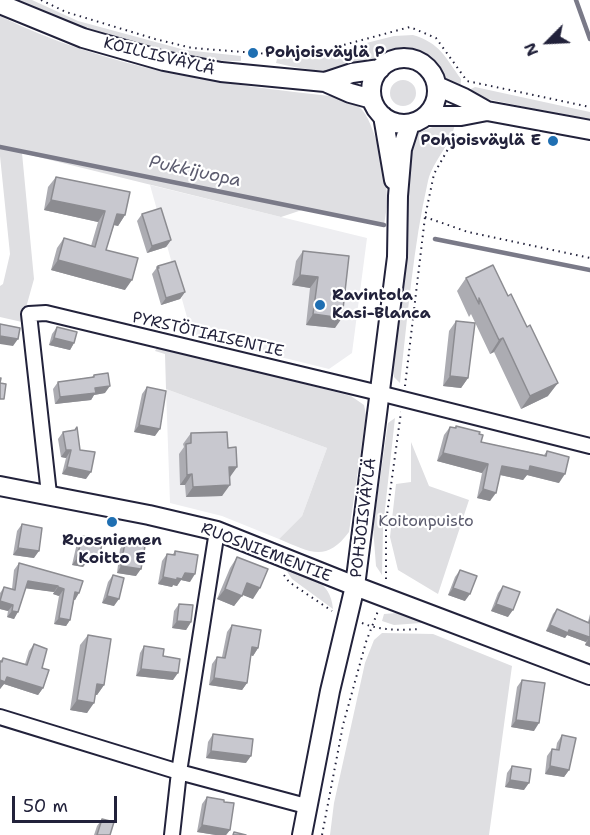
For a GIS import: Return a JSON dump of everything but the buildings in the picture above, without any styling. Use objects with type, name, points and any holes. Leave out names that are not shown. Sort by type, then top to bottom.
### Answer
[{"type":"main road","name":"KOILLISVÄYLÄ","points":[[0,4],[83,38],[164,61],[221,72],[325,82],[350,93],[372,99]]},
{"type":"main road","points":[[427,116],[437,97],[437,86],[429,70],[414,60],[396,60],[380,69],[374,78],[372,99],[383,116],[391,121],[410,124],[427,116],[464,98]]},
{"type":"main road","name":"KOILLISVÄYLÄ","points":[[325,82],[380,69]]},
{"type":"main road","points":[[437,86],[487,111],[590,130]]},
{"type":"main road","name":"POHJOISVÄYLÄ","points":[[383,116],[398,196]]},
{"type":"main road","name":"POHJOISVÄYLÄ","points":[[302,835],[330,691],[355,586],[396,257],[402,149],[410,124]]},
{"type":"main road","name":"RUOSNIEMENTIE","points":[[0,486],[49,494],[217,531],[590,675]]},
{"type":"street","name":"PYRSTÖTIAISENTIE","points":[[49,494],[29,314],[46,313],[590,446]]},
{"type":"street","points":[[172,835],[179,772],[217,531]]},
{"type":"street","points":[[0,717],[179,772],[306,806]]},
{"type":"path","points":[[41,0],[66,12],[192,48],[269,54],[325,50],[410,27],[436,38],[464,98],[460,126],[434,174],[424,217],[386,522],[387,573],[373,628],[366,642],[343,725],[322,835]]},
{"type":"path","points":[[464,98],[590,107]]},
{"type":"path","points":[[424,217],[468,232],[590,258]]},
{"type":"path","points":[[283,574],[289,582],[327,609],[373,628],[402,630],[423,628]]},
{"type":"shaded area","points":[[150,185],[367,238],[352,353],[329,369],[192,335]]},
{"type":"shaded area","points":[[166,389],[327,448],[302,516],[279,539],[222,516],[170,503]]},
{"type":"green space","points":[[12,0],[32,0],[78,21],[185,50],[241,56],[241,61],[182,57],[152,51],[95,34]]},
{"type":"green space","points":[[0,16],[82,50],[124,62],[208,80],[339,97],[352,102],[361,108],[368,119],[380,154],[387,192],[384,225],[305,209],[281,217],[22,153],[34,279],[22,322],[0,317],[0,286],[3,284],[10,254],[0,156]]},
{"type":"green space","points":[[413,35],[430,42],[446,58],[461,79],[460,93],[448,85],[431,58],[410,50],[391,51],[364,64],[340,70],[308,69],[276,63],[277,59],[319,55],[394,36]]},
{"type":"green space","points":[[403,80],[412,84],[416,93],[412,102],[403,106],[394,102],[390,93],[394,84]]},
{"type":"green space","points":[[475,87],[590,112],[590,121],[469,95],[471,89]]},
{"type":"green space","points":[[455,123],[428,181],[415,256],[400,383],[394,377],[393,369],[408,240],[406,157],[410,143],[418,133],[435,126]]},
{"type":"green space","points":[[158,346],[351,396],[364,405],[366,415],[349,532],[341,542],[333,548],[317,552],[279,539],[302,516],[327,448],[166,389],[165,354],[155,351]]},
{"type":"green space","points":[[395,418],[383,527],[382,575],[376,566],[373,527],[388,423]]},
{"type":"green space","name":"Koitonpuisto","points":[[411,442],[429,486],[469,500],[438,594],[398,570],[390,537],[396,484],[411,482]]},
{"type":"green space","points":[[284,567],[309,576],[323,585],[328,591],[333,609],[292,579]]},
{"type":"green space","points":[[397,613],[421,619],[421,623],[394,625],[382,621],[384,614]]},
{"type":"green space","points":[[382,633],[433,634],[512,666],[489,835],[330,835],[334,803],[365,663],[374,640]]},
{"type":"waterway","points":[[576,0],[590,39]]},
{"type":"waterway","name":"Pukkijuopa","points":[[0,147],[384,225]]},
{"type":"waterway","name":"Pukkijuopa","points":[[435,239],[590,270]]},
{"type":"place","name":"Pohjoisväylä P","points":[[253,53]]},
{"type":"place","name":"Pohjoisväylä E","points":[[553,141]]},
{"type":"place","name":"Ravintola Kasi-Blanca","points":[[320,305]]},
{"type":"place","name":"Ruosniemen Koitto E","points":[[112,522]]}]
